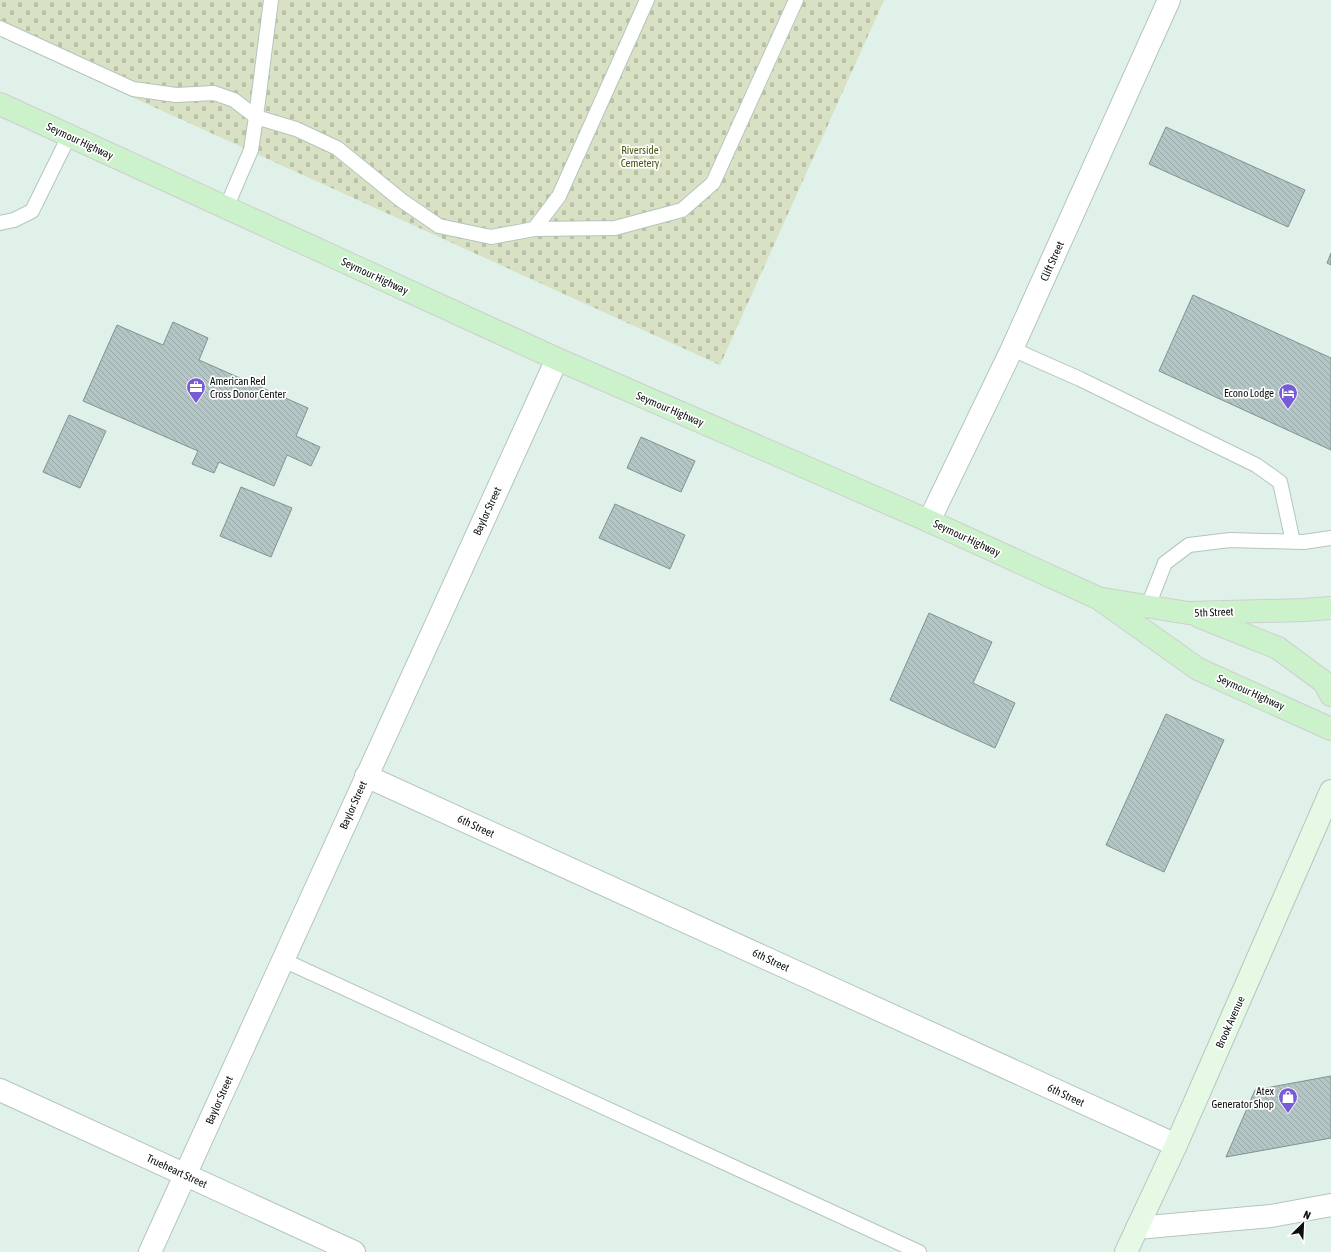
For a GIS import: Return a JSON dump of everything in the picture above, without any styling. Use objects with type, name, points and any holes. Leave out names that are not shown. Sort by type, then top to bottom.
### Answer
[{"type":"main road","name":"Seymour Highway","points":[[0,104],[557,359],[929,520],[1098,598],[1198,668],[1331,729]]},
{"type":"main road","name":"5th Street","points":[[1098,598],[1188,613],[1331,608]]},
{"type":"main road","points":[[1188,613],[1278,648],[1324,682],[1331,695]]},
{"type":"street","name":"Clift Street","points":[[929,520],[1012,348],[1169,0]]},
{"type":"street","name":"Baylor Street","points":[[150,1252],[557,359]]},
{"type":"street","name":"6th Street","points":[[366,776],[1176,1145]]},
{"type":"street","name":"Brook Avenue","points":[[1126,1252],[1176,1145],[1331,790]]},
{"type":"street","name":"Trueheart Street","points":[[0,1090],[354,1252]]},
{"type":"street","points":[[1137,1228],[1271,1216],[1331,1205]]},
{"type":"lane","points":[[226,208],[251,150],[271,0]]},
{"type":"lane","points":[[534,229],[559,196],[647,0]]},
{"type":"lane","points":[[0,28],[133,89],[176,95],[214,93],[234,100],[256,116],[296,129],[337,148],[401,200],[439,226],[491,238],[534,229],[615,228],[682,210],[713,183],[796,0]]},
{"type":"lane","points":[[0,223],[14,220],[32,211],[69,136]]},
{"type":"lane","points":[[1012,348],[1080,379],[1256,465],[1280,482],[1292,542]]},
{"type":"lane","points":[[1148,606],[1165,563],[1189,545],[1230,540],[1304,542],[1331,538]]},
{"type":"lane","points":[[283,960],[919,1252]]},
{"type":"green space","name":"Riverside Cemetery","points":[[0,0],[884,0],[720,365],[0,37]]},
{"type":"building","points":[[1166,127],[1305,190],[1288,227],[1149,164]]},
{"type":"building","points":[[1331,253],[1331,265],[1327,263]]},
{"type":"building","name":"Econo Lodge","points":[[1193,295],[1331,358],[1331,450],[1159,371]]},
{"type":"building","name":"American Red Cross Donor Center","points":[[173,322],[208,338],[199,360],[308,408],[296,436],[320,447],[311,466],[287,455],[274,486],[219,462],[214,473],[192,464],[198,451],[83,401],[117,325],[163,345]]},
{"type":"building","points":[[69,415],[106,431],[80,488],[43,472]]},
{"type":"building","points":[[641,437],[695,461],[681,492],[627,468]]},
{"type":"building","points":[[241,487],[292,508],[271,557],[220,536]]},
{"type":"building","points":[[615,504],[685,535],[670,569],[599,538]]},
{"type":"building","points":[[929,613],[992,642],[973,683],[1015,703],[995,748],[890,700]]},
{"type":"building","points":[[1166,714],[1224,740],[1164,872],[1106,845]]},
{"type":"building","name":"Atex Generator Shop","points":[[1331,1076],[1331,1138],[1226,1157],[1255,1090]]},
{"type":"place","name":"American Red Cross Donor Center","points":[[196,404]]},
{"type":"place","name":"Econo Lodge","points":[[1288,410]]},
{"type":"place","name":"Atex Generator Shop","points":[[1288,1114]]}]
